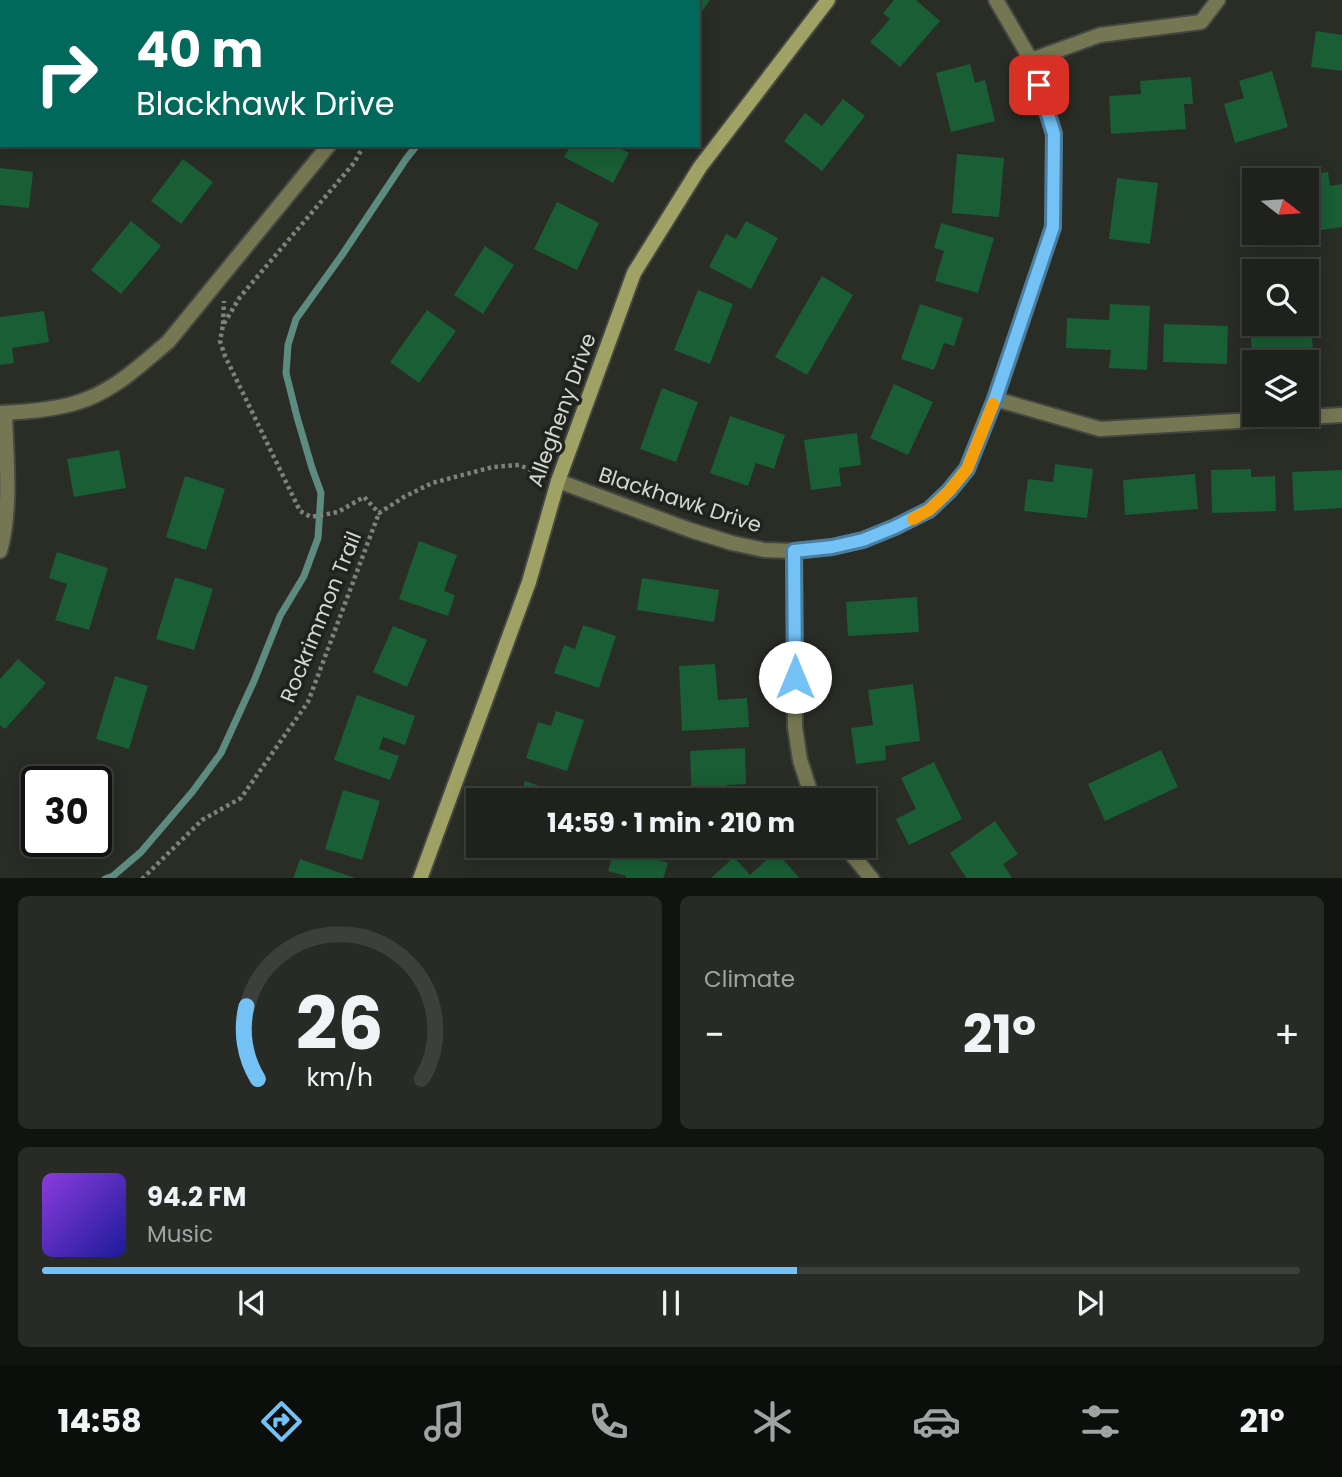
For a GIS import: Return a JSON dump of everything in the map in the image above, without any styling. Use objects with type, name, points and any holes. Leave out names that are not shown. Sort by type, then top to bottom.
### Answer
[{"type":"street","name":"Allegheny Drive","points":[[419,878],[529,582],[558,481],[634,273],[700,167],[828,0]]},
{"type":"street","name":"Blackhawk Drive","points":[[558,481],[732,543],[764,550],[794,551],[863,540],[929,510],[949,491],[967,469],[995,399],[1053,227],[1054,134],[1031,60],[996,0]]},
{"type":"street","points":[[1031,60],[1100,36],[1200,22],[1218,0]]},
{"type":"street","points":[[0,551],[5,531],[7,502],[3,413],[45,409],[86,400],[113,386],[140,366],[168,342],[327,147]]},
{"type":"street","points":[[995,399],[1100,429],[1342,415]]},
{"type":"street","points":[[794,551],[795,727],[800,760],[809,788]]},
{"type":"street","points":[[855,858],[872,878]]},
{"type":"path","name":"Rockrimmon Trail","points":[[363,147],[354,163],[240,298],[223,325],[220,341],[300,510],[312,517],[338,512],[364,497],[379,513]]},
{"type":"path","name":"Rockrimmon Trail","points":[[142,878],[202,820],[241,798],[308,702],[379,513],[432,483],[493,467],[519,465],[558,481]]},
{"type":"building","points":[[700,0],[710,0],[700,14]]},
{"type":"building","points":[[894,0],[916,0],[940,21],[900,67],[870,42],[890,19],[883,13]]},
{"type":"building","points":[[1316,31],[1342,35],[1342,71],[1311,67]]},
{"type":"building","points":[[970,64],[975,83],[985,80],[995,121],[951,132],[936,73]]},
{"type":"building","points":[[1272,71],[1288,127],[1235,143],[1224,104],[1244,98],[1239,81]]},
{"type":"building","points":[[1191,77],[1193,104],[1184,104],[1186,129],[1111,134],[1109,96],[1141,94],[1140,81]]},
{"type":"building","points":[[843,99],[865,116],[822,171],[784,141],[805,113],[822,126]]},
{"type":"building","points":[[570,147],[618,147],[629,153],[613,183],[564,157]]},
{"type":"building","points":[[957,154],[1004,158],[999,217],[952,213]]},
{"type":"building","points":[[183,159],[213,182],[181,224],[151,201]]},
{"type":"building","points":[[0,168],[33,172],[29,208],[0,205]]},
{"type":"building","points":[[1328,172],[1330,186],[1342,184],[1342,227],[1320,230],[1320,173]]},
{"type":"building","points":[[1117,178],[1158,183],[1150,244],[1109,239]]},
{"type":"building","points":[[557,202],[599,223],[577,270],[534,249]]},
{"type":"building","points":[[131,221],[161,246],[121,294],[91,270]]},
{"type":"building","points":[[746,221],[778,238],[751,289],[709,267],[726,234],[736,239]]},
{"type":"building","points":[[941,223],[994,238],[978,293],[935,281],[944,251],[934,248]]},
{"type":"building","points":[[485,246],[514,265],[483,314],[454,295]]},
{"type":"building","points":[[822,276],[853,295],[807,375],[775,357]]},
{"type":"building","points":[[698,290],[733,304],[710,364],[674,350]]},
{"type":"building","points":[[920,304],[963,318],[954,346],[944,343],[934,370],[901,359]]},
{"type":"building","points":[[1110,304],[1150,306],[1147,370],[1109,368],[1111,350],[1066,348],[1067,318],[1109,320]]},
{"type":"building","points":[[427,310],[456,331],[419,383],[390,362]]},
{"type":"building","points":[[44,311],[49,342],[12,348],[14,363],[0,365],[0,317]]},
{"type":"building","points":[[1164,324],[1228,326],[1227,364],[1163,362]]},
{"type":"building","points":[[1251,336],[1312,336],[1313,350],[1252,350]]},
{"type":"building","points":[[894,384],[933,402],[908,455],[870,438]]},
{"type":"building","points":[[662,388],[698,402],[676,462],[640,449]]},
{"type":"building","points":[[730,416],[785,435],[774,469],[756,463],[748,486],[710,473]]},
{"type":"building","points":[[857,433],[861,465],[839,468],[841,486],[811,490],[804,440]]},
{"type":"building","points":[[119,450],[126,488],[74,497],[67,459]]},
{"type":"building","points":[[1055,464],[1093,469],[1087,518],[1024,511],[1028,479],[1053,482]]},
{"type":"building","points":[[1251,469],[1251,477],[1275,476],[1276,511],[1212,513],[1211,470]]},
{"type":"building","points":[[1342,470],[1342,508],[1294,511],[1292,472]]},
{"type":"building","points":[[1195,474],[1198,509],[1125,515],[1123,480]]},
{"type":"building","points":[[185,476],[225,489],[206,550],[166,537]]},
{"type":"building","points":[[419,541],[457,555],[444,591],[455,595],[448,616],[399,599]]},
{"type":"building","points":[[57,552],[108,568],[89,630],[55,620],[67,584],[49,578]]},
{"type":"building","points":[[175,577],[213,589],[194,650],[156,639]]},
{"type":"building","points":[[642,578],[719,590],[714,622],[637,610]]},
{"type":"building","points":[[917,597],[919,632],[848,636],[846,602]]},
{"type":"building","points":[[583,625],[616,636],[599,688],[554,673],[564,645],[575,649]]},
{"type":"building","points":[[393,626],[427,640],[407,687],[373,672]]},
{"type":"building","points":[[18,659],[46,683],[5,729],[0,725],[0,679]]},
{"type":"building","points":[[715,664],[718,700],[747,698],[749,727],[682,731],[679,666]]},
{"type":"building","points":[[115,676],[148,686],[129,749],[96,739]]},
{"type":"building","points":[[913,684],[920,741],[885,746],[886,760],[856,764],[851,728],[873,725],[868,690]]},
{"type":"building","points":[[357,695],[415,716],[405,745],[383,737],[379,749],[399,756],[390,780],[334,760]]},
{"type":"building","points":[[556,711],[584,720],[567,771],[526,758],[538,722],[551,726]]},
{"type":"building","points":[[745,748],[746,784],[727,785],[727,788],[692,788],[690,751]]},
{"type":"building","points":[[1161,750],[1178,787],[1105,821],[1088,784]]},
{"type":"building","points":[[934,762],[962,819],[909,845],[896,819],[916,809],[901,778]]},
{"type":"building","points":[[525,781],[545,788],[523,788]]},
{"type":"building","points":[[343,790],[380,801],[362,860],[325,849]]},
{"type":"building","points":[[995,821],[1018,854],[1003,864],[1012,878],[966,878],[950,853]]},
{"type":"building","points":[[612,858],[654,858],[668,863],[663,878],[625,878],[626,876],[608,871]]},
{"type":"building","points":[[735,858],[750,875],[768,858],[782,858],[799,878],[711,878]]},
{"type":"building","points":[[300,859],[355,878],[293,878]]},
{"type":"waterway","points":[[108,878],[141,852],[193,791],[221,753],[280,616],[304,576],[318,538],[321,493],[286,373],[288,345],[296,319],[415,147]]},
{"type":"slow traffic","points":[[913,519],[929,510],[967,469],[993,404]]},
{"type":"route","points":[[795,677],[794,551],[863,540],[895,527],[929,510],[967,469],[995,399],[1053,227],[1054,134],[1039,85]]}]
